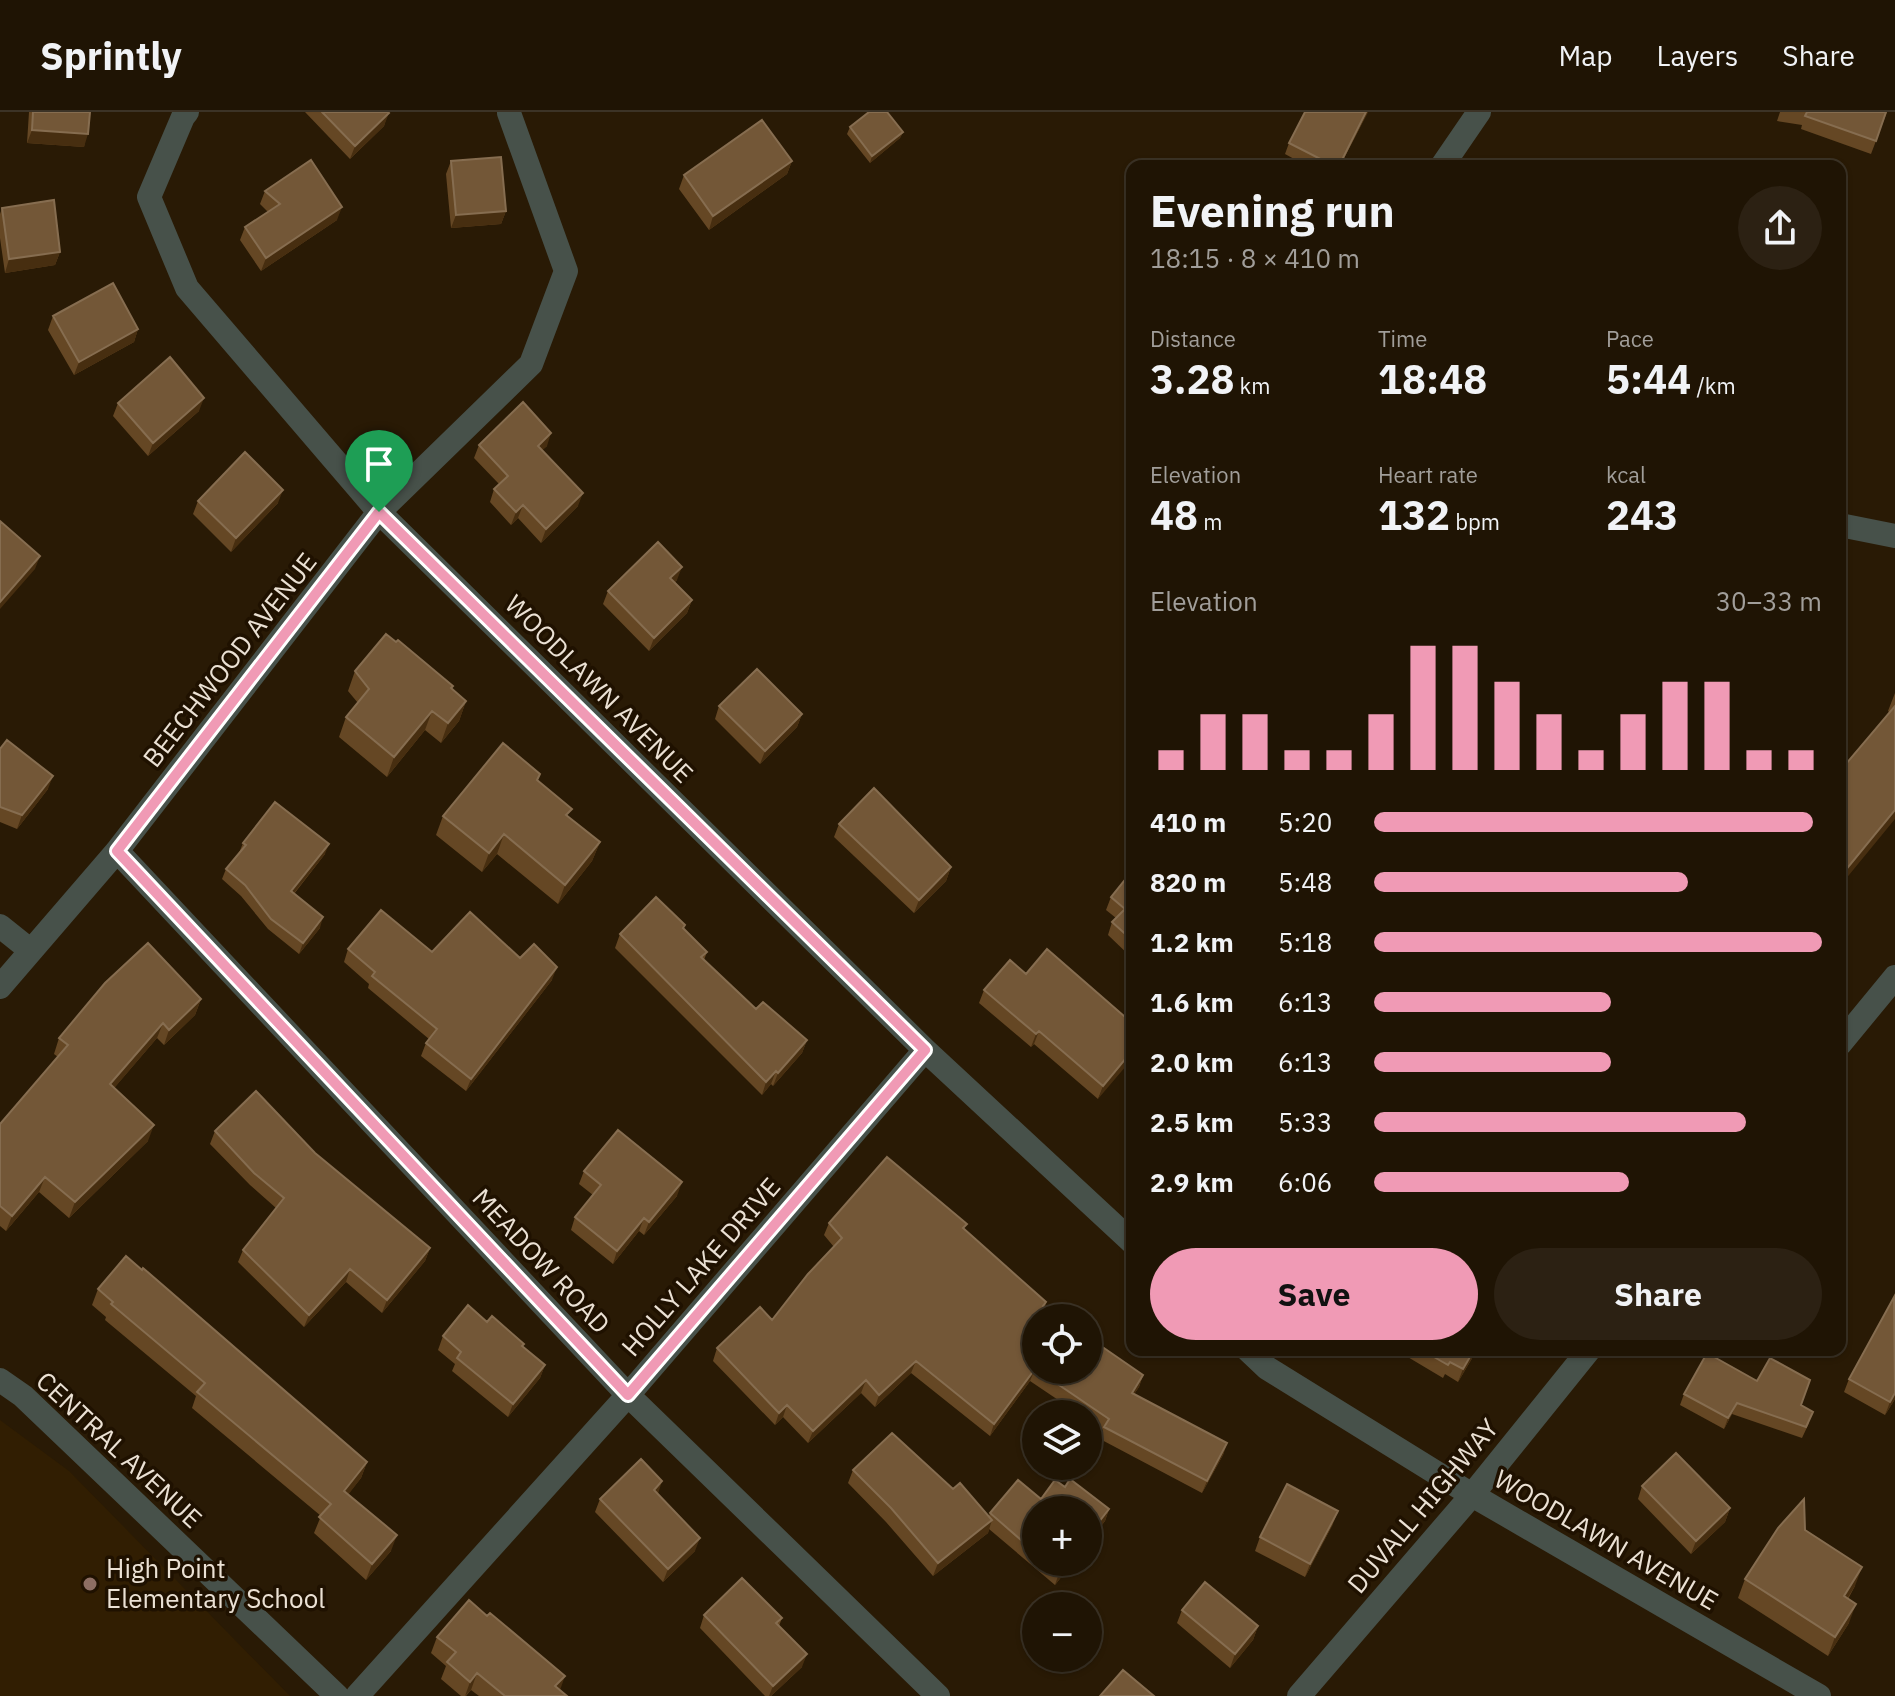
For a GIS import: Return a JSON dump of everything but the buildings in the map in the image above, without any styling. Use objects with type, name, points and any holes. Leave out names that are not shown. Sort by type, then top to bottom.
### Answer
[{"type":"street","name":"WOODLAWN AVENUE","points":[[187,112],[149,197],[187,288],[379,512],[925,1050],[1126,1236]]},
{"type":"street","points":[[1446,160],[1479,112]]},
{"type":"street","name":"BEECHWOOD AVENUE","points":[[0,987],[117,851],[379,512],[531,364],[566,271],[509,113]]},
{"type":"street","points":[[1846,526],[1895,536]]},
{"type":"street","name":"MEADOW ROAD","points":[[117,851],[628,1395],[938,1696]]},
{"type":"street","points":[[0,926],[30,950]]},
{"type":"street","points":[[1846,1037],[1895,977]]},
{"type":"street","name":"HOLLY LAKE DRIVE","points":[[357,1696],[628,1395],[925,1050]]},
{"type":"street","name":"WOODLAWN AVENUE","points":[[1254,1356],[1267,1368],[1472,1495],[1819,1696]]},
{"type":"street","name":"DUVALL HIGHWAY","points":[[1299,1696],[1472,1495],[1584,1356]]},
{"type":"street","name":"CENTRAL AVENUE","points":[[0,1380],[23,1396],[337,1696]]},
{"type":"shaded area","name":"High Point Elementary School","points":[[0,1420],[69,1471],[290,1696],[0,1696]]},
{"type":"place","name":"High Point Elementary School","points":[[90,1584]]},
{"type":"route","points":[[379,512],[925,1050],[628,1395],[117,851],[379,512]]}]
